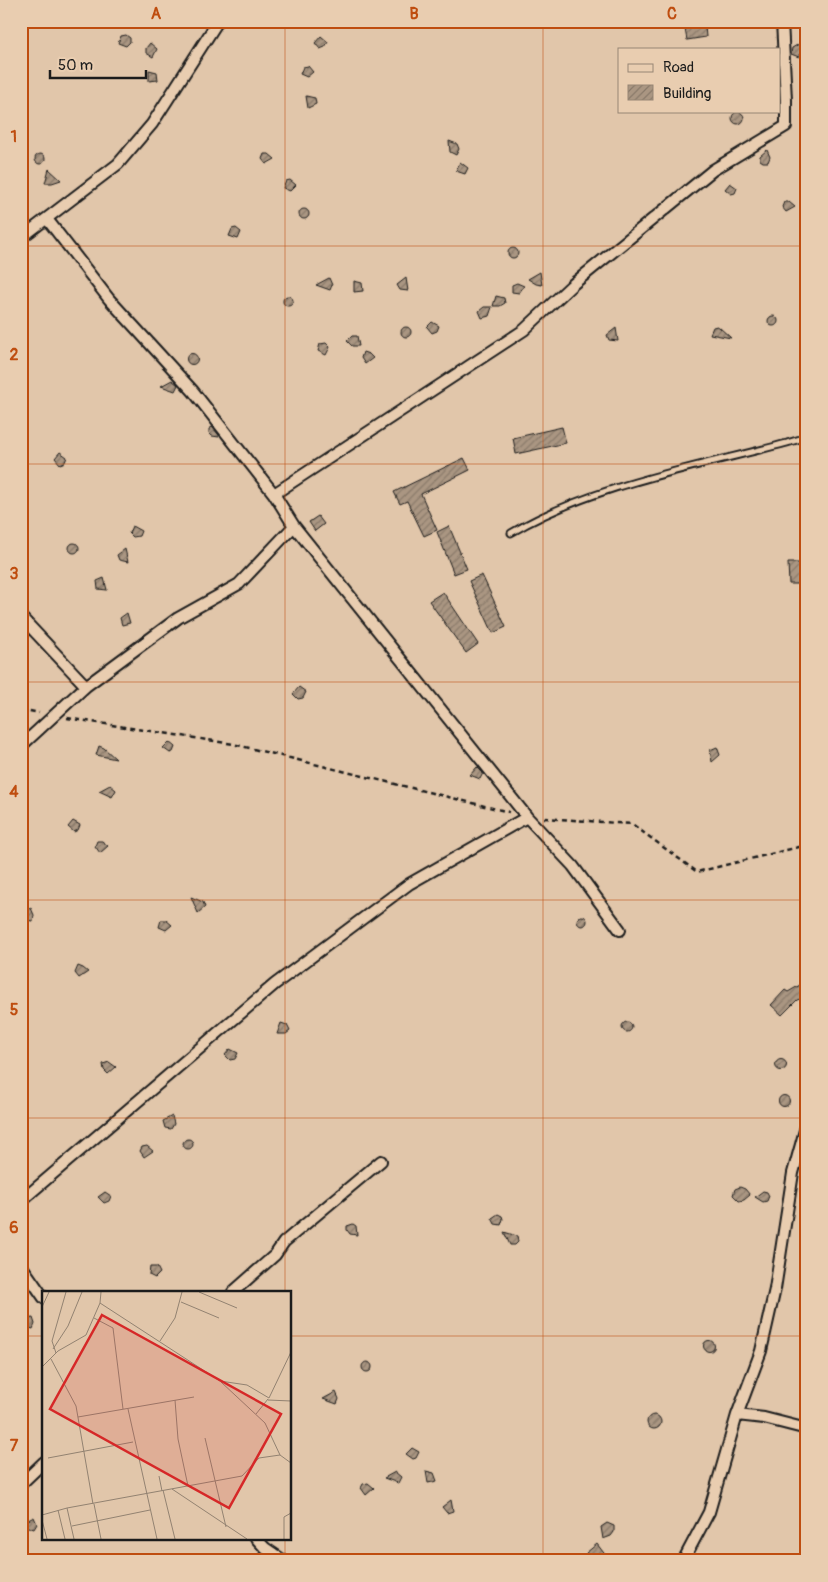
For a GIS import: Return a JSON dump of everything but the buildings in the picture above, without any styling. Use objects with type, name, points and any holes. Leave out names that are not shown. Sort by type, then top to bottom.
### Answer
[{"type":"street","points":[[21,238],[118,164],[152,124],[218,21]]},
{"type":"street","points":[[274,494],[524,330],[572,285],[713,170],[786,126],[782,21]]},
{"type":"street","points":[[47,219],[109,298],[193,390],[274,494],[294,526],[527,817],[573,866],[620,930]]},
{"type":"street","points":[[21,746],[86,686],[178,618],[239,584],[294,526]]},
{"type":"street","points":[[21,617],[86,686]]},
{"type":"street","points":[[21,1201],[275,984],[409,884],[527,817]]},
{"type":"street","points":[[683,1561],[709,1512],[737,1414],[761,1351],[775,1290],[794,1173],[807,1123]]},
{"type":"street","points":[[234,1291],[275,1255],[284,1242],[381,1161]]},
{"type":"street","points":[[21,1265],[42,1295]]},
{"type":"street","points":[[737,1414],[764,1418],[807,1429]]},
{"type":"street","points":[[21,1484],[42,1464]]},
{"type":"street","points":[[258,1540],[265,1548],[284,1561]]},
{"type":"lane","points":[[511,533],[534,520],[579,500],[625,485],[787,444],[807,437]]},
{"type":"path","points":[[21,710],[233,744],[527,817],[632,824],[697,872],[807,845]]}]
